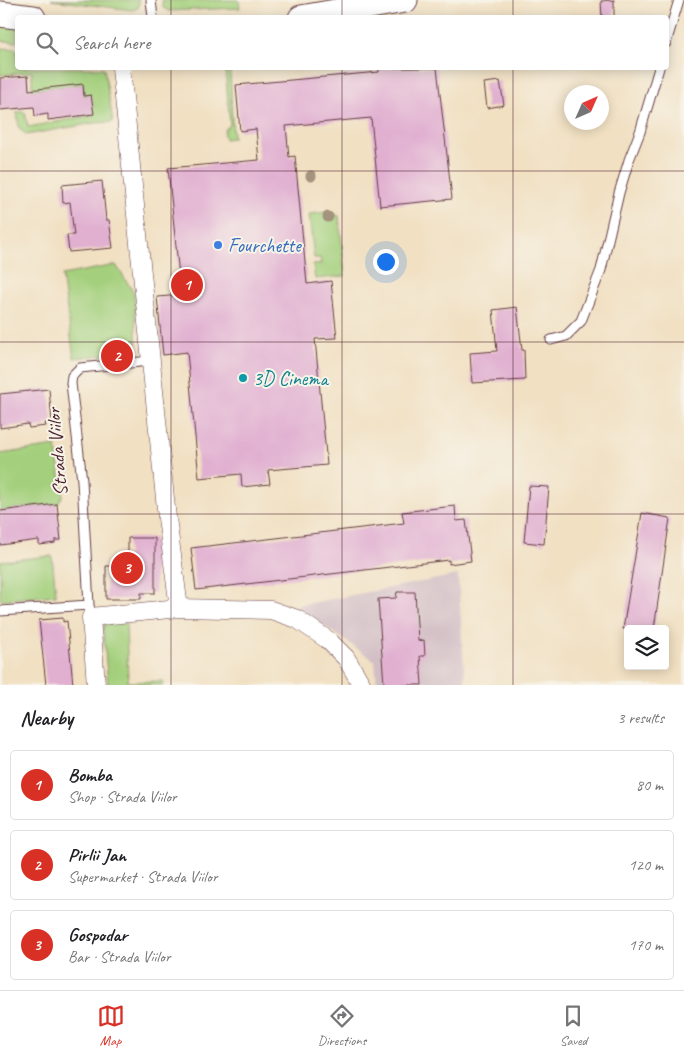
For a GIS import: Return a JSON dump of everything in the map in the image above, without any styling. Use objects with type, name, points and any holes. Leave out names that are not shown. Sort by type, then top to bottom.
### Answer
[{"type":"main road","points":[[318,15],[405,0]]},
{"type":"main road","points":[[0,14],[15,16]]},
{"type":"street","points":[[121,70],[166,518],[180,608]]},
{"type":"street","points":[[90,612],[180,608],[271,610],[297,619],[328,640],[346,658],[362,685]]},
{"type":"street","name":"Strada Viilor","points":[[90,612],[96,685]]},
{"type":"lane","points":[[151,0],[153,15]]},
{"type":"lane","points":[[669,33],[679,0]]},
{"type":"lane","points":[[551,340],[566,336],[581,321],[601,270],[619,194],[658,70]]},
{"type":"lane","name":"Strada Viilor","points":[[90,612],[82,481],[71,383],[72,376],[80,368],[150,361]]},
{"type":"lane","points":[[0,611],[90,612]]},
{"type":"shaded area","points":[[458,575],[465,685],[377,685],[375,661],[295,606]]},
{"type":"green space","points":[[51,0],[139,0],[138,8],[132,10]]},
{"type":"green space","points":[[162,0],[239,0],[240,8],[169,11],[163,8]]},
{"type":"green space","points":[[0,25],[15,27],[15,42],[0,41]]},
{"type":"green space","points":[[0,48],[15,49],[15,70],[104,70],[113,122],[94,123],[26,135],[19,128],[17,112],[25,112],[28,127],[93,115],[91,95],[84,96],[83,84],[32,90],[32,72],[0,75]]},
{"type":"green space","points":[[225,70],[230,70],[233,138],[225,139],[224,131],[230,125]]},
{"type":"green space","points":[[329,212],[339,216],[345,276],[315,279],[313,265],[321,264],[320,258],[314,258],[309,214]]},
{"type":"green space","points":[[116,265],[134,293],[137,349],[133,352],[74,358],[62,275]]},
{"type":"green space","points":[[56,446],[63,496],[57,504],[0,511],[0,454]]},
{"type":"green space","points":[[52,556],[56,595],[0,600],[0,561]]},
{"type":"green space","points":[[108,619],[126,622],[128,682],[163,681],[163,685],[108,685],[103,628]]},
{"type":"building","points":[[614,0],[614,15],[602,15],[601,1]]},
{"type":"building","points":[[379,70],[437,70],[452,199],[380,206],[371,118],[286,126],[289,157],[295,156],[307,284],[331,281],[337,338],[315,339],[327,465],[268,470],[270,484],[242,487],[241,474],[199,478],[187,352],[163,355],[157,297],[181,295],[168,168],[259,160],[256,129],[240,131],[236,85],[379,72]]},
{"type":"building","points":[[28,76],[29,90],[83,84],[84,96],[91,95],[94,114],[48,120],[48,114],[35,116],[34,107],[0,110],[0,78]]},
{"type":"building","points":[[500,81],[504,105],[487,108],[484,83]]},
{"type":"building","points":[[102,181],[106,220],[109,220],[113,248],[69,252],[67,235],[74,235],[70,202],[63,203],[62,185]]},
{"type":"building","points":[[517,307],[522,350],[524,350],[525,380],[472,383],[470,353],[497,351],[493,310]]},
{"type":"building","points":[[49,389],[52,422],[45,423],[46,426],[29,428],[28,424],[0,428],[0,394]]},
{"type":"building","points":[[529,486],[549,487],[544,544],[524,542]]},
{"type":"building","points":[[57,504],[61,540],[55,540],[55,543],[39,545],[39,540],[0,545],[0,511]]},
{"type":"building","points":[[455,506],[456,521],[466,520],[471,561],[449,564],[449,560],[196,590],[191,548],[404,523],[402,512]]},
{"type":"building","points":[[642,513],[670,518],[655,625],[624,625],[623,629]]},
{"type":"building","points":[[128,538],[155,538],[155,593],[141,593],[141,599],[106,599],[106,566],[116,566],[116,555],[128,555]]},
{"type":"building","points":[[397,592],[415,592],[418,641],[424,640],[425,656],[420,656],[422,685],[384,685],[378,599],[396,598]]},
{"type":"building","points":[[63,618],[63,622],[67,621],[73,685],[46,685],[39,620]]},
{"type":"place","name":"Fourchette","points":[[218,245]]},
{"type":"place","name":"Bomba","points":[[187,285]]},
{"type":"place","name":"Pirlii Jan","points":[[117,356]]},
{"type":"place","name":"3D Cinema","points":[[243,378]]},
{"type":"place","name":"Gospodar","points":[[127,568]]}]
